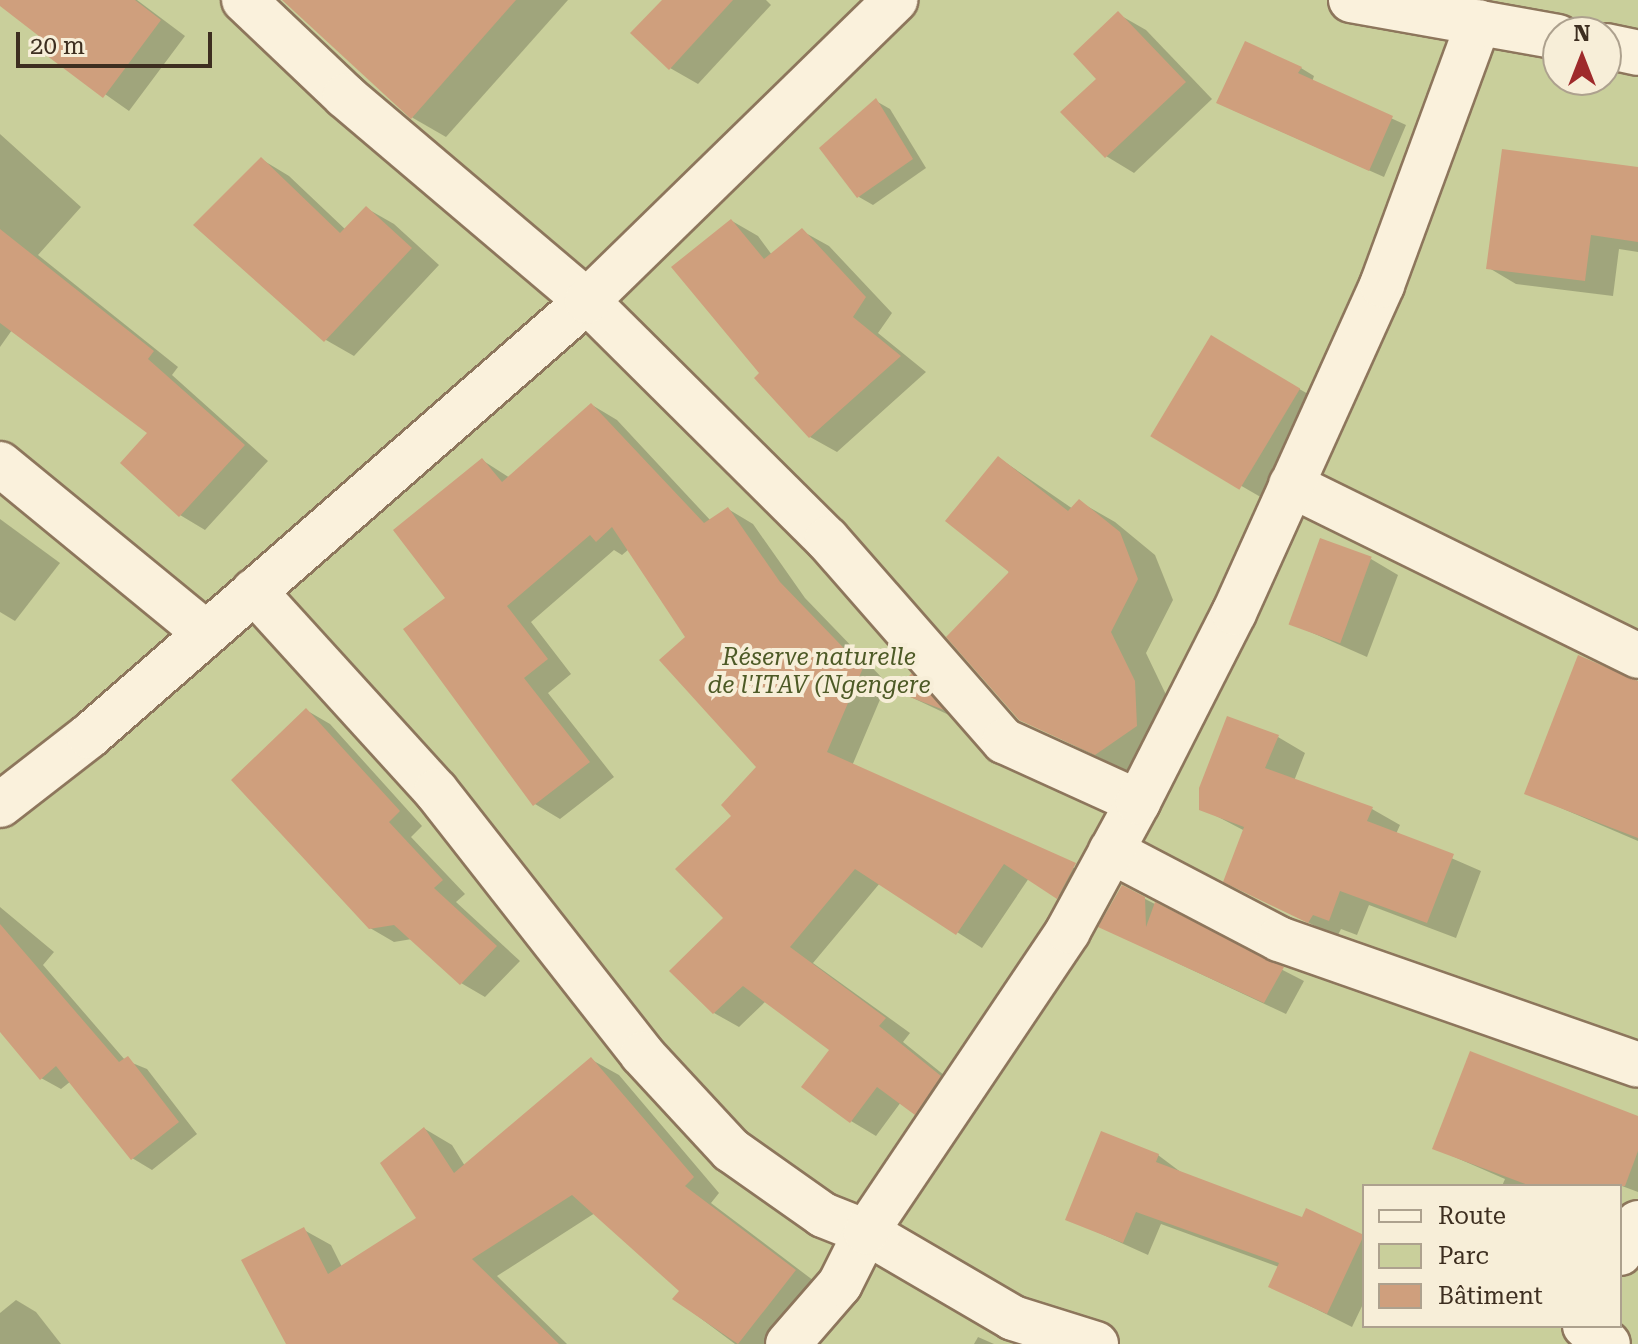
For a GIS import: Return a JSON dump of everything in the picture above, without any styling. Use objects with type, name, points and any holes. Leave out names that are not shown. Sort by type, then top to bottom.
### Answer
[{"type":"street","points":[[244,0],[345,96],[587,301],[827,539],[1004,741],[1138,802]]},
{"type":"street","points":[[0,805],[89,736],[587,301],[895,0]]},
{"type":"street","points":[[1351,0],[1542,34]]},
{"type":"street","points":[[788,1344],[840,1284],[866,1232],[1068,931],[1138,802],[1234,613],[1382,285],[1479,22]]},
{"type":"street","points":[[0,464],[206,633]]},
{"type":"street","points":[[1291,485],[1638,656]]},
{"type":"street","points":[[254,591],[436,791],[642,1054],[731,1150],[823,1215],[866,1232],[1013,1318],[1096,1344]]},
{"type":"street","points":[[1111,851],[1279,939],[1638,1065]]},
{"type":"street","points":[[1622,1250],[1638,1223]]},
{"type":"street","points":[[1588,1328],[1608,1344]]},
{"type":"green space","name":"Réserve naturelle de l'ITAV (Ngengere","points":[[0,0],[1638,0],[1638,1344],[0,1344]]},
{"type":"building","points":[[0,0],[135,0],[161,20],[103,98],[38,49],[44,40],[0,6]]},
{"type":"building","points":[[282,0],[516,0],[411,119]]},
{"type":"building","points":[[662,0],[733,0],[669,70],[630,33]]},
{"type":"building","points":[[1118,11],[1186,82],[1105,158],[1060,112],[1096,79],[1073,54]]},
{"type":"building","points":[[1245,41],[1302,67],[1298,73],[1393,116],[1369,171],[1216,103]]},
{"type":"building","points":[[876,98],[913,159],[857,198],[819,148]]},
{"type":"building","points":[[1502,149],[1638,167],[1638,242],[1591,235],[1585,281],[1486,269]]},
{"type":"building","points":[[261,157],[340,233],[366,206],[412,248],[324,342],[193,225]]},
{"type":"building","points":[[731,219],[764,259],[802,228],[866,297],[853,317],[901,356],[809,438],[754,378],[759,373],[671,267]]},
{"type":"building","points":[[0,229],[154,351],[148,359],[245,445],[179,517],[120,463],[147,433],[0,323]]},
{"type":"building","points":[[1211,335],[1300,389],[1239,490],[1150,436]]},
{"type":"building","points":[[591,403],[704,523],[728,507],[780,582],[863,668],[827,752],[1076,863],[1057,899],[1004,864],[956,935],[855,869],[790,947],[886,1018],[879,1026],[941,1076],[915,1115],[877,1087],[850,1123],[801,1087],[829,1050],[743,986],[713,1014],[669,971],[723,918],[675,869],[731,816],[721,805],[756,767],[659,660],[685,637],[612,527],[596,542],[590,535],[507,606],[548,659],[524,678],[590,762],[533,806],[403,629],[445,598],[393,530],[482,458],[502,482]]},
{"type":"building","points":[[998,456],[1068,511],[1079,499],[1120,532],[1138,579],[1111,632],[1135,681],[1137,726],[1095,755],[1019,720],[946,637],[1009,572],[945,521]]},
{"type":"building","points":[[1320,538],[1372,557],[1340,643],[1289,624]]},
{"type":"building","points":[[1578,655],[1638,681],[1638,838],[1524,794]]},
{"type":"building","points":[[912,673],[944,710],[894,691]]},
{"type":"building","points":[[306,708],[400,811],[389,822],[443,880],[434,888],[497,946],[460,985],[394,925],[369,929],[231,780]]},
{"type":"building","points":[[1227,716],[1279,735],[1265,768],[1373,807],[1367,821],[1454,854],[1427,923],[1340,891],[1329,921],[1313,915],[1308,923],[1223,882],[1244,827],[1199,810],[1199,788]]},
{"type":"building","points":[[1122,885],[1145,897],[1146,927],[1155,902],[1284,967],[1264,1003],[1098,927]]},
{"type":"building","points":[[0,924],[119,1062],[128,1056],[179,1122],[131,1160],[56,1066],[40,1080],[0,1032]]},
{"type":"building","points":[[1470,1051],[1638,1116],[1638,1151],[1625,1186],[1526,1184],[1432,1149]]},
{"type":"building","points":[[591,1057],[694,1177],[685,1186],[796,1270],[738,1344],[672,1299],[679,1291],[572,1195],[472,1259],[559,1344],[286,1344],[241,1260],[304,1227],[328,1274],[416,1218],[380,1163],[424,1127],[454,1173]]},
{"type":"building","points":[[1101,1131],[1159,1154],[1156,1162],[1302,1217],[1306,1208],[1362,1234],[1362,1239],[1327,1314],[1268,1287],[1279,1263],[1136,1212],[1123,1243],[1065,1220]]}]
